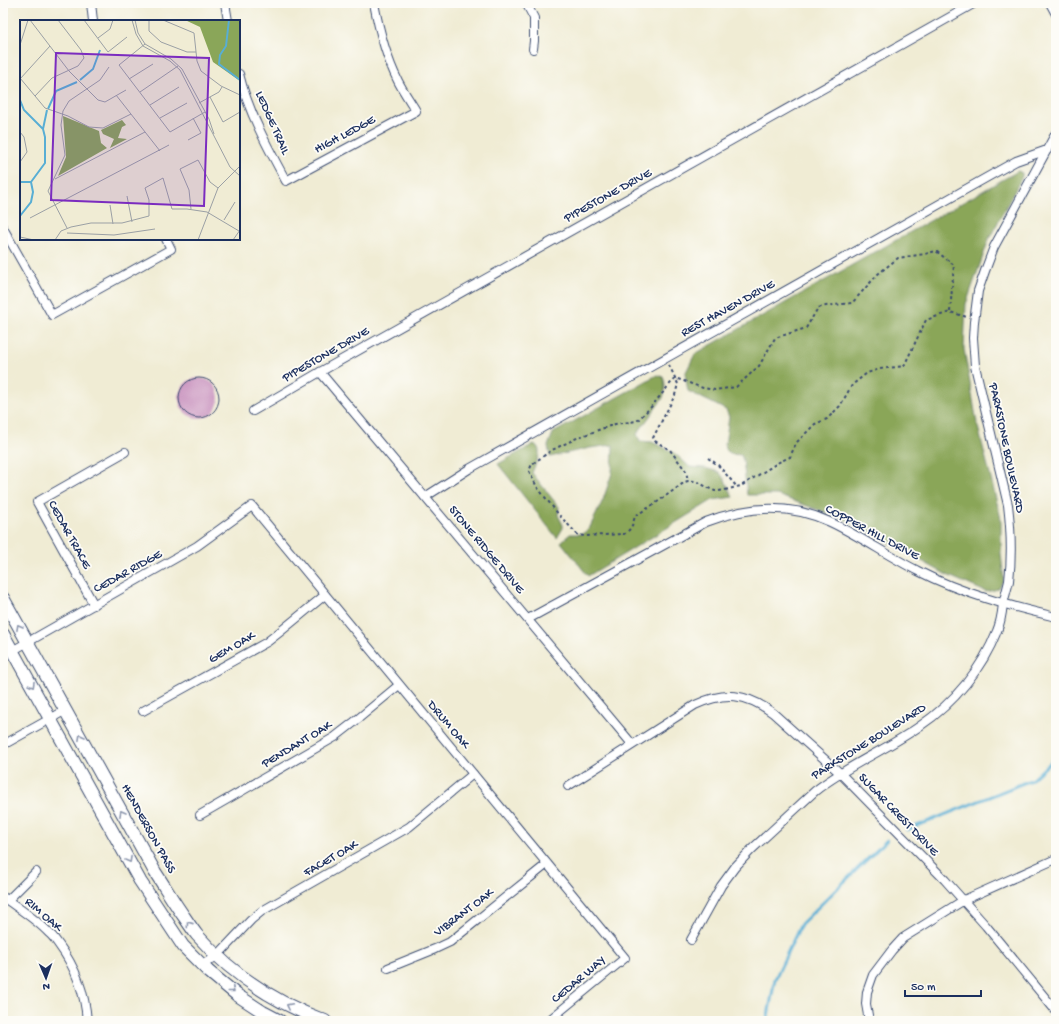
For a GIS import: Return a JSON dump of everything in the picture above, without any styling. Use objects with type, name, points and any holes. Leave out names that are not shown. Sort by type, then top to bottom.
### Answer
[{"type":"street","points":[[91,3],[93,20]]},
{"type":"street","points":[[225,3],[228,20]]},
{"type":"street","name":"HIGH LEDGE","points":[[286,181],[416,111],[398,81],[388,56],[374,3]]},
{"type":"street","points":[[526,3],[534,18],[533,49]]},
{"type":"street","name":"PIPESTONE DRIVE","points":[[254,411],[320,372],[975,3]]},
{"type":"street","points":[[1050,3],[1056,14]]},
{"type":"street","name":"LEDGE TRAIL","points":[[240,77],[253,115],[269,150],[286,181]]},
{"type":"street","name":"PARKSTONE BOULEVARD","points":[[691,940],[721,886],[735,867],[751,850],[815,791],[840,773],[921,726],[940,710],[958,693],[974,674],[987,653],[998,630],[1009,580],[1011,552],[1010,519],[976,366],[973,338],[974,319],[978,291],[994,248],[1056,133]]},
{"type":"street","name":"REST HAVEN DRIVE","points":[[425,496],[468,469],[1016,161],[1047,150]]},
{"type":"street","points":[[3,228],[52,315],[171,249],[166,240]]},
{"type":"street","name":"STONE RIDGE DRIVE","points":[[320,372],[632,744]]},
{"type":"street","name":"CEDAR TRACE","points":[[94,605],[37,502],[125,452]]},
{"type":"street","name":"CEDAR RIDGE","points":[[12,651],[198,546],[252,506]]},
{"type":"street","name":"DRUM OAK","points":[[252,506],[625,958]]},
{"type":"street","name":"COPPER HILL DRIVE","points":[[528,619],[706,522],[736,512],[767,508],[799,512],[828,521],[918,571],[965,592],[1004,604],[1056,617]]},
{"type":"street","name":"GEM OAK","points":[[143,711],[267,642],[325,595]]},
{"type":"street","name":"HENDERSON PASS","points":[[3,598],[155,872],[176,906],[197,934],[217,956],[271,997],[297,1010],[325,1021]]},
{"type":"street","points":[[3,634],[51,718],[140,881],[183,946],[208,971],[237,995],[280,1021]]},
{"type":"street","name":"PENDANT OAK","points":[[200,815],[334,737],[399,685]]},
{"type":"street","name":"SUGAR CREST DRIVE","points":[[568,786],[632,744],[707,699],[721,696],[735,696],[762,704],[840,773],[964,900],[1056,1011]]},
{"type":"street","points":[[3,745],[66,710]]},
{"type":"street","name":"FACET OAK","points":[[202,965],[217,956],[251,920],[262,911],[409,827],[473,774]]},
{"type":"street","points":[[869,1021],[866,1004],[867,992],[873,975],[903,938],[964,900],[1056,859]]},
{"type":"street","name":"VIBRANT OAK","points":[[388,968],[450,942],[547,864]]},
{"type":"street","points":[[5,899],[36,872]]},
{"type":"street","name":"RIM OAK","points":[[5,899],[23,911],[50,933],[68,957],[80,985],[87,1021]]},
{"type":"street","name":"CEDAR WAY","points":[[548,1021],[625,958]]},
{"type":"path","points":[[676,378],[703,388],[715,390],[736,387],[759,366],[775,338],[806,328],[818,308],[852,302],[878,274],[898,258],[936,251],[954,265],[950,312]]},
{"type":"path","points":[[676,378],[637,421],[615,424],[579,437],[552,450],[532,464],[530,471],[537,487],[559,515],[578,535],[624,534],[632,527],[635,516],[688,481],[697,482],[716,491],[740,486],[790,457],[796,443],[815,424],[827,419],[840,406],[852,385],[867,373],[880,369],[904,366],[926,320],[950,312],[974,319]]},
{"type":"path","points":[[666,358],[678,384],[675,395],[653,438],[655,441],[670,450],[686,471],[688,481]]},
{"type":"path","points":[[708,458],[718,465],[737,487]]},
{"type":"green space","points":[[1018,171],[1022,173],[1022,177],[989,239],[966,304],[964,349],[977,423],[1001,519],[1001,554],[1004,580],[998,589],[986,592],[947,575],[849,521],[777,495],[747,495],[743,460],[741,455],[732,454],[726,451],[725,444],[729,417],[726,410],[688,391],[685,374],[695,354]]},
{"type":"green space","points":[[657,375],[663,377],[664,379],[664,395],[637,434],[640,441],[652,442],[673,452],[690,467],[705,468],[719,472],[724,478],[733,497],[713,500],[588,576],[561,542],[570,534],[582,534],[589,529],[603,500],[612,473],[613,445],[590,448],[550,457],[548,446],[553,433]]},
{"type":"green space","points":[[534,444],[539,450],[539,453],[532,473],[559,507],[558,515],[563,528],[557,538],[498,464]]},
{"type":"building","points":[[203,378],[210,381],[216,387],[219,398],[218,406],[210,415],[203,418],[195,418],[188,415],[180,406],[179,394],[182,387],[191,379]]},
{"type":"waterway","points":[[907,830],[1031,780],[1052,761],[1056,751]]},
{"type":"waterway","points":[[767,1021],[775,979],[801,924],[887,840]]}]
